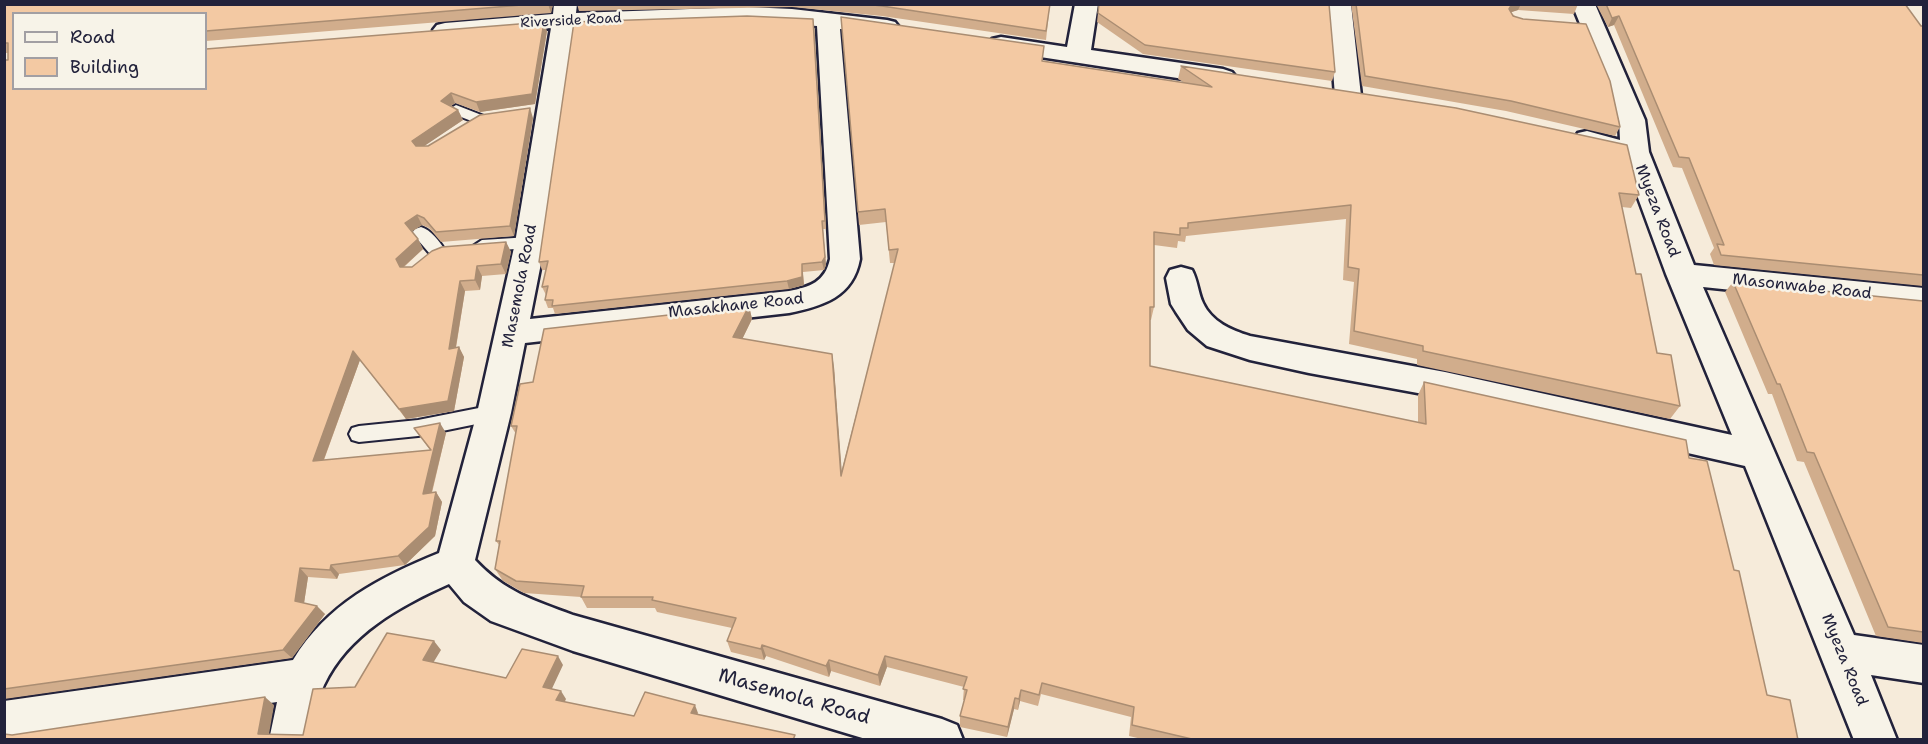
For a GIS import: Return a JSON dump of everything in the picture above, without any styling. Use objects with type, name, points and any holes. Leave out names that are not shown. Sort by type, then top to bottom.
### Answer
[{"type":"street","points":[[1078,55],[1087,4]]},
{"type":"street","points":[[1314,90],[1360,97],[1339,4]]},
{"type":"street","name":"Riverside Road","points":[[426,32],[564,12],[747,15],[828,20],[907,30]]},
{"type":"street","name":"Masemola Road","points":[[564,12],[544,110],[530,243],[494,414],[455,564],[478,590],[505,608],[563,630],[942,740]]},
{"type":"street","points":[[1582,18],[1632,120],[1635,152]]},
{"type":"street","name":"Masakhane Road","points":[[510,333],[789,302],[829,291],[844,271],[845,259],[837,175],[828,20]]},
{"type":"street","points":[[977,40],[1247,80]]},
{"type":"street","name":"Myeza Road","points":[[1561,132],[1635,152],[1681,274],[1760,455],[1876,740]]},
{"type":"street","name":"Masonwabe Road","points":[[1681,274],[1923,299]]},
{"type":"street","points":[[1181,278],[1187,304],[1199,322],[1218,338],[1250,348],[1309,362],[1445,385],[1760,455]]},
{"type":"street","points":[[290,740],[306,678],[327,644],[354,616],[404,584],[455,564]]},
{"type":"street","points":[[1842,652],[1923,664]]},
{"type":"street","points":[[4,722],[306,678]]},
{"type":"lane","points":[[456,110],[485,118],[462,129]]},
{"type":"lane","points":[[421,233],[448,249]]},
{"type":"lane","points":[[420,264],[448,249],[530,243]]},
{"type":"lane","points":[[359,434],[418,428],[494,414]]},
{"type":"building","points":[[4,4],[534,4],[207,31],[207,12],[12,12],[12,90],[207,90],[207,49],[544,22],[532,94],[476,102],[451,93],[441,101],[458,110],[412,141],[416,146],[428,146],[480,115],[530,108],[510,226],[436,232],[424,218],[417,215],[405,223],[418,239],[396,259],[400,267],[412,267],[432,251],[442,247],[506,242],[501,264],[477,266],[475,280],[460,281],[449,349],[459,347],[448,401],[399,409],[353,351],[313,461],[431,450],[414,428],[440,423],[423,494],[436,492],[429,527],[398,556],[331,565],[330,570],[300,568],[295,601],[317,606],[283,650],[4,689],[4,60],[8,60],[8,43],[4,43]]},
{"type":"building","points":[[864,4],[1050,4],[1046,31]]},
{"type":"building","points":[[1099,4],[1329,4],[1335,72],[1145,45],[1098,13]]},
{"type":"building","points":[[1356,4],[1512,4],[1509,9],[1513,16],[1523,19],[1586,24],[1610,81],[1620,127],[1511,101],[1365,76]]},
{"type":"building","points":[[1606,4],[1905,4],[1923,26],[1923,275],[1721,255],[1717,244],[1724,245],[1689,158],[1679,157],[1619,16],[1612,18]]},
{"type":"building","points":[[747,16],[813,19],[825,221],[822,221],[825,257],[822,262],[802,264],[802,277],[787,281],[552,306],[553,300],[545,300],[548,286],[542,287],[548,261],[539,262],[574,22]]},
{"type":"building","points":[[841,17],[1044,46],[1042,61],[1212,87],[1181,66],[1456,108],[1627,145],[1639,195],[1619,193],[1636,274],[1641,274],[1657,353],[1671,355],[1680,406],[1423,351],[1423,346],[1354,331],[1359,269],[1348,267],[1351,205],[1188,223],[1188,228],[1180,228],[1180,235],[1154,232],[1154,307],[1150,307],[1150,366],[1426,424],[1424,382],[1686,440],[1689,458],[1707,461],[1734,570],[1739,571],[1767,695],[1790,700],[1798,740],[1196,740],[1132,725],[1134,707],[1042,683],[1039,695],[1021,690],[1019,699],[1015,698],[1008,727],[960,716],[967,690],[963,689],[967,677],[885,656],[878,675],[829,660],[826,666],[762,645],[761,649],[727,641],[736,618],[652,600],[653,597],[581,597],[584,586],[516,581],[495,569],[500,541],[496,541],[517,426],[511,426],[520,384],[533,382],[544,329],[749,306],[733,337],[832,354],[841,476],[898,249],[889,250],[885,209],[858,212]]},
{"type":"building","points":[[1733,282],[1923,301],[1923,632],[1888,627],[1814,453],[1807,452],[1780,384],[1777,384]]},
{"type":"building","points":[[387,633],[434,641],[423,660],[506,678],[522,649],[558,656],[543,687],[561,691],[556,700],[634,716],[645,692],[695,705],[691,713],[795,735],[793,740],[4,740],[4,734],[12,735],[265,697],[258,734],[303,735],[313,689],[355,687]]}]
